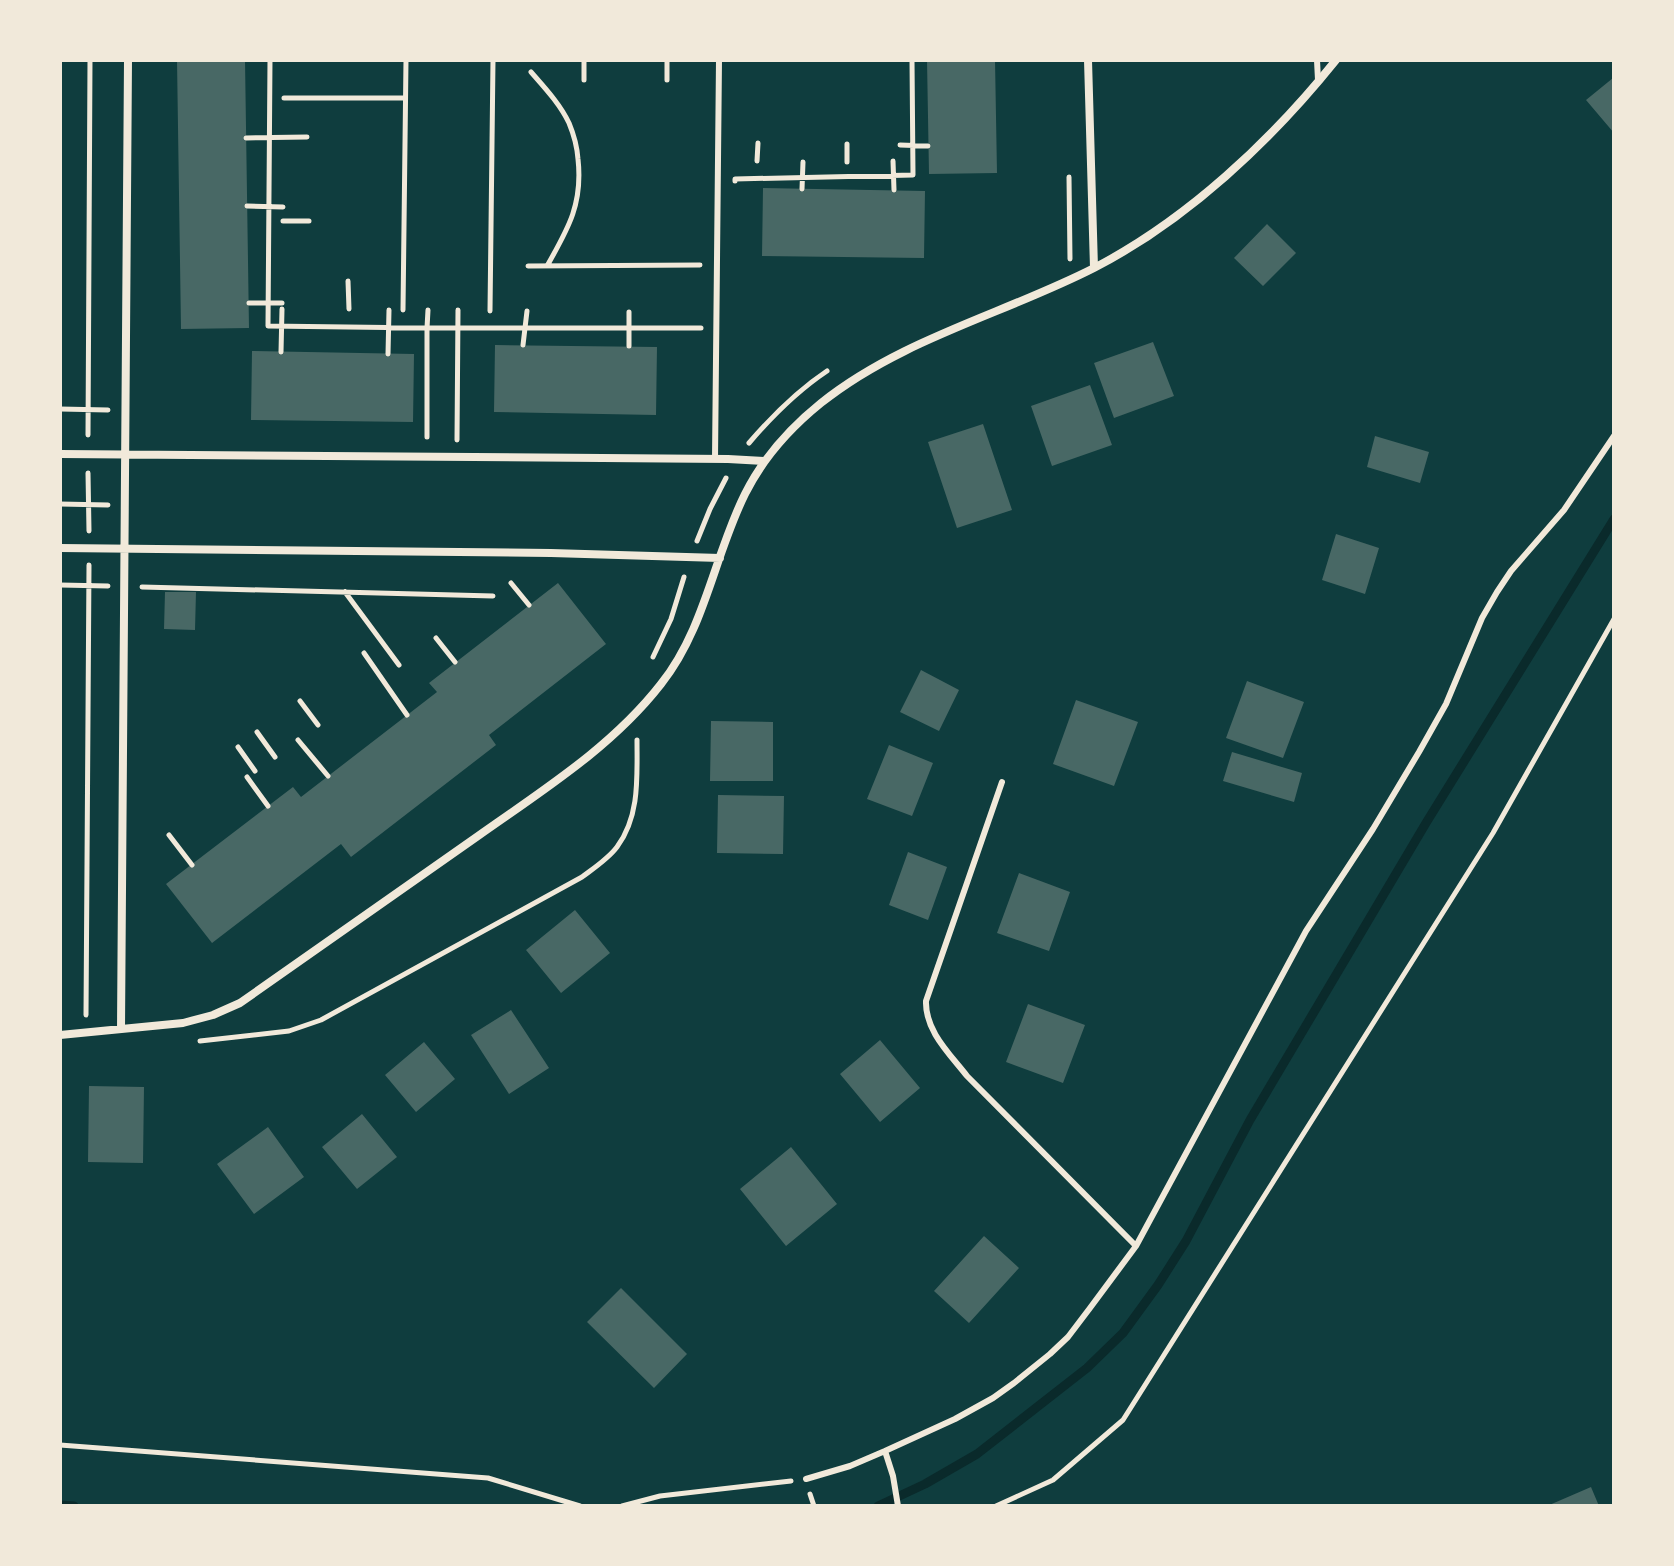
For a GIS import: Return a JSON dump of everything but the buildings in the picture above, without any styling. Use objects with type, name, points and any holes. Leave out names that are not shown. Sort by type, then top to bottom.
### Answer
[{"type":"street","points":[[121,1029],[128,60]]},
{"type":"street","points":[[1088,60],[1094,268]]},
{"type":"street","points":[[60,1035],[183,1023],[240,1003],[610,740],[663,683],[683,653],[740,504],[764,461],[810,414],[852,381],[885,361],[1094,268],[1123,252],[1223,178],[1280,124],[1336,60]]},
{"type":"street","points":[[60,454],[764,461]]},
{"type":"street","points":[[60,548],[551,553],[720,558]]},
{"type":"lane","points":[[715,459],[719,60]]},
{"type":"lane","points":[[1317,60],[1318,82]]},
{"type":"lane","points":[[806,1479],[850,1466],[885,1451],[993,1398],[1050,1354],[1075,1327],[1136,1246],[1306,931],[1373,829],[1446,704],[1482,618],[1497,592],[1511,571],[1564,510],[1614,436]]},
{"type":"lane","points":[[1002,782],[926,1001],[928,1023],[967,1076],[1136,1246]]},
{"type":"lane","points":[[885,1451],[898,1506]]},
{"type":"path","points":[[86,1032],[90,60]]},
{"type":"path","points":[[270,60],[268,326],[717,327]]},
{"type":"path","points":[[403,310],[406,60]]},
{"type":"path","points":[[490,311],[493,60]]},
{"type":"path","points":[[584,60],[584,80]]},
{"type":"path","points":[[667,60],[667,80]]},
{"type":"path","points":[[735,193],[735,179],[913,175],[912,60]]},
{"type":"path","points":[[531,72],[568,121],[576,143],[580,178],[577,204],[565,235],[547,266]]},
{"type":"path","points":[[284,98],[405,98]]},
{"type":"path","points":[[246,138],[307,137]]},
{"type":"path","points":[[757,161],[758,143]]},
{"type":"path","points":[[847,144],[847,162]]},
{"type":"path","points":[[900,145],[928,146]]},
{"type":"path","points":[[893,161],[894,190]]},
{"type":"path","points":[[802,189],[803,162]]},
{"type":"path","points":[[1068,168],[1071,261]]},
{"type":"path","points":[[247,206],[283,207]]},
{"type":"path","points":[[283,221],[309,221]]},
{"type":"path","points":[[528,266],[717,264]]},
{"type":"path","points":[[348,281],[349,309]]},
{"type":"path","points":[[249,303],[282,306],[281,352]]},
{"type":"path","points":[[388,354],[389,310]]},
{"type":"path","points":[[426,441],[428,310]]},
{"type":"path","points":[[457,457],[458,310]]},
{"type":"path","points":[[523,345],[527,311]]},
{"type":"path","points":[[629,312],[629,346]]},
{"type":"path","points":[[648,664],[671,619],[690,557],[710,509],[736,460],[776,412],[833,366]]},
{"type":"path","points":[[60,409],[125,410]]},
{"type":"path","points":[[60,504],[125,505]]},
{"type":"path","points":[[511,583],[529,605]]},
{"type":"path","points":[[60,585],[493,596]]},
{"type":"path","points":[[345,592],[399,665]]},
{"type":"path","points":[[996,1506],[1053,1480],[1123,1420],[1493,833],[1614,619]]},
{"type":"path","points":[[436,638],[455,662]]},
{"type":"path","points":[[364,653],[407,715]]},
{"type":"path","points":[[300,701],[318,725]]},
{"type":"path","points":[[200,1041],[289,1031],[321,1020],[582,877],[601,863],[617,846],[631,819],[637,792],[637,713]]},
{"type":"path","points":[[257,732],[275,757]]},
{"type":"path","points":[[298,740],[328,776]]},
{"type":"path","points":[[238,747],[255,771]]},
{"type":"path","points":[[247,777],[268,806]]},
{"type":"path","points":[[169,835],[192,865]]},
{"type":"path","points":[[60,1445],[488,1478],[580,1506]]},
{"type":"path","points":[[622,1506],[660,1496],[806,1479]]},
{"type":"path","points":[[811,1497],[814,1506]]},
{"type":"waterway","points":[[878,1506],[977,1454],[1087,1368],[1123,1333],[1186,1241],[1250,1120],[1426,823],[1614,519]]},
{"type":"waterway","points":[[60,1505],[74,1506]]}]
